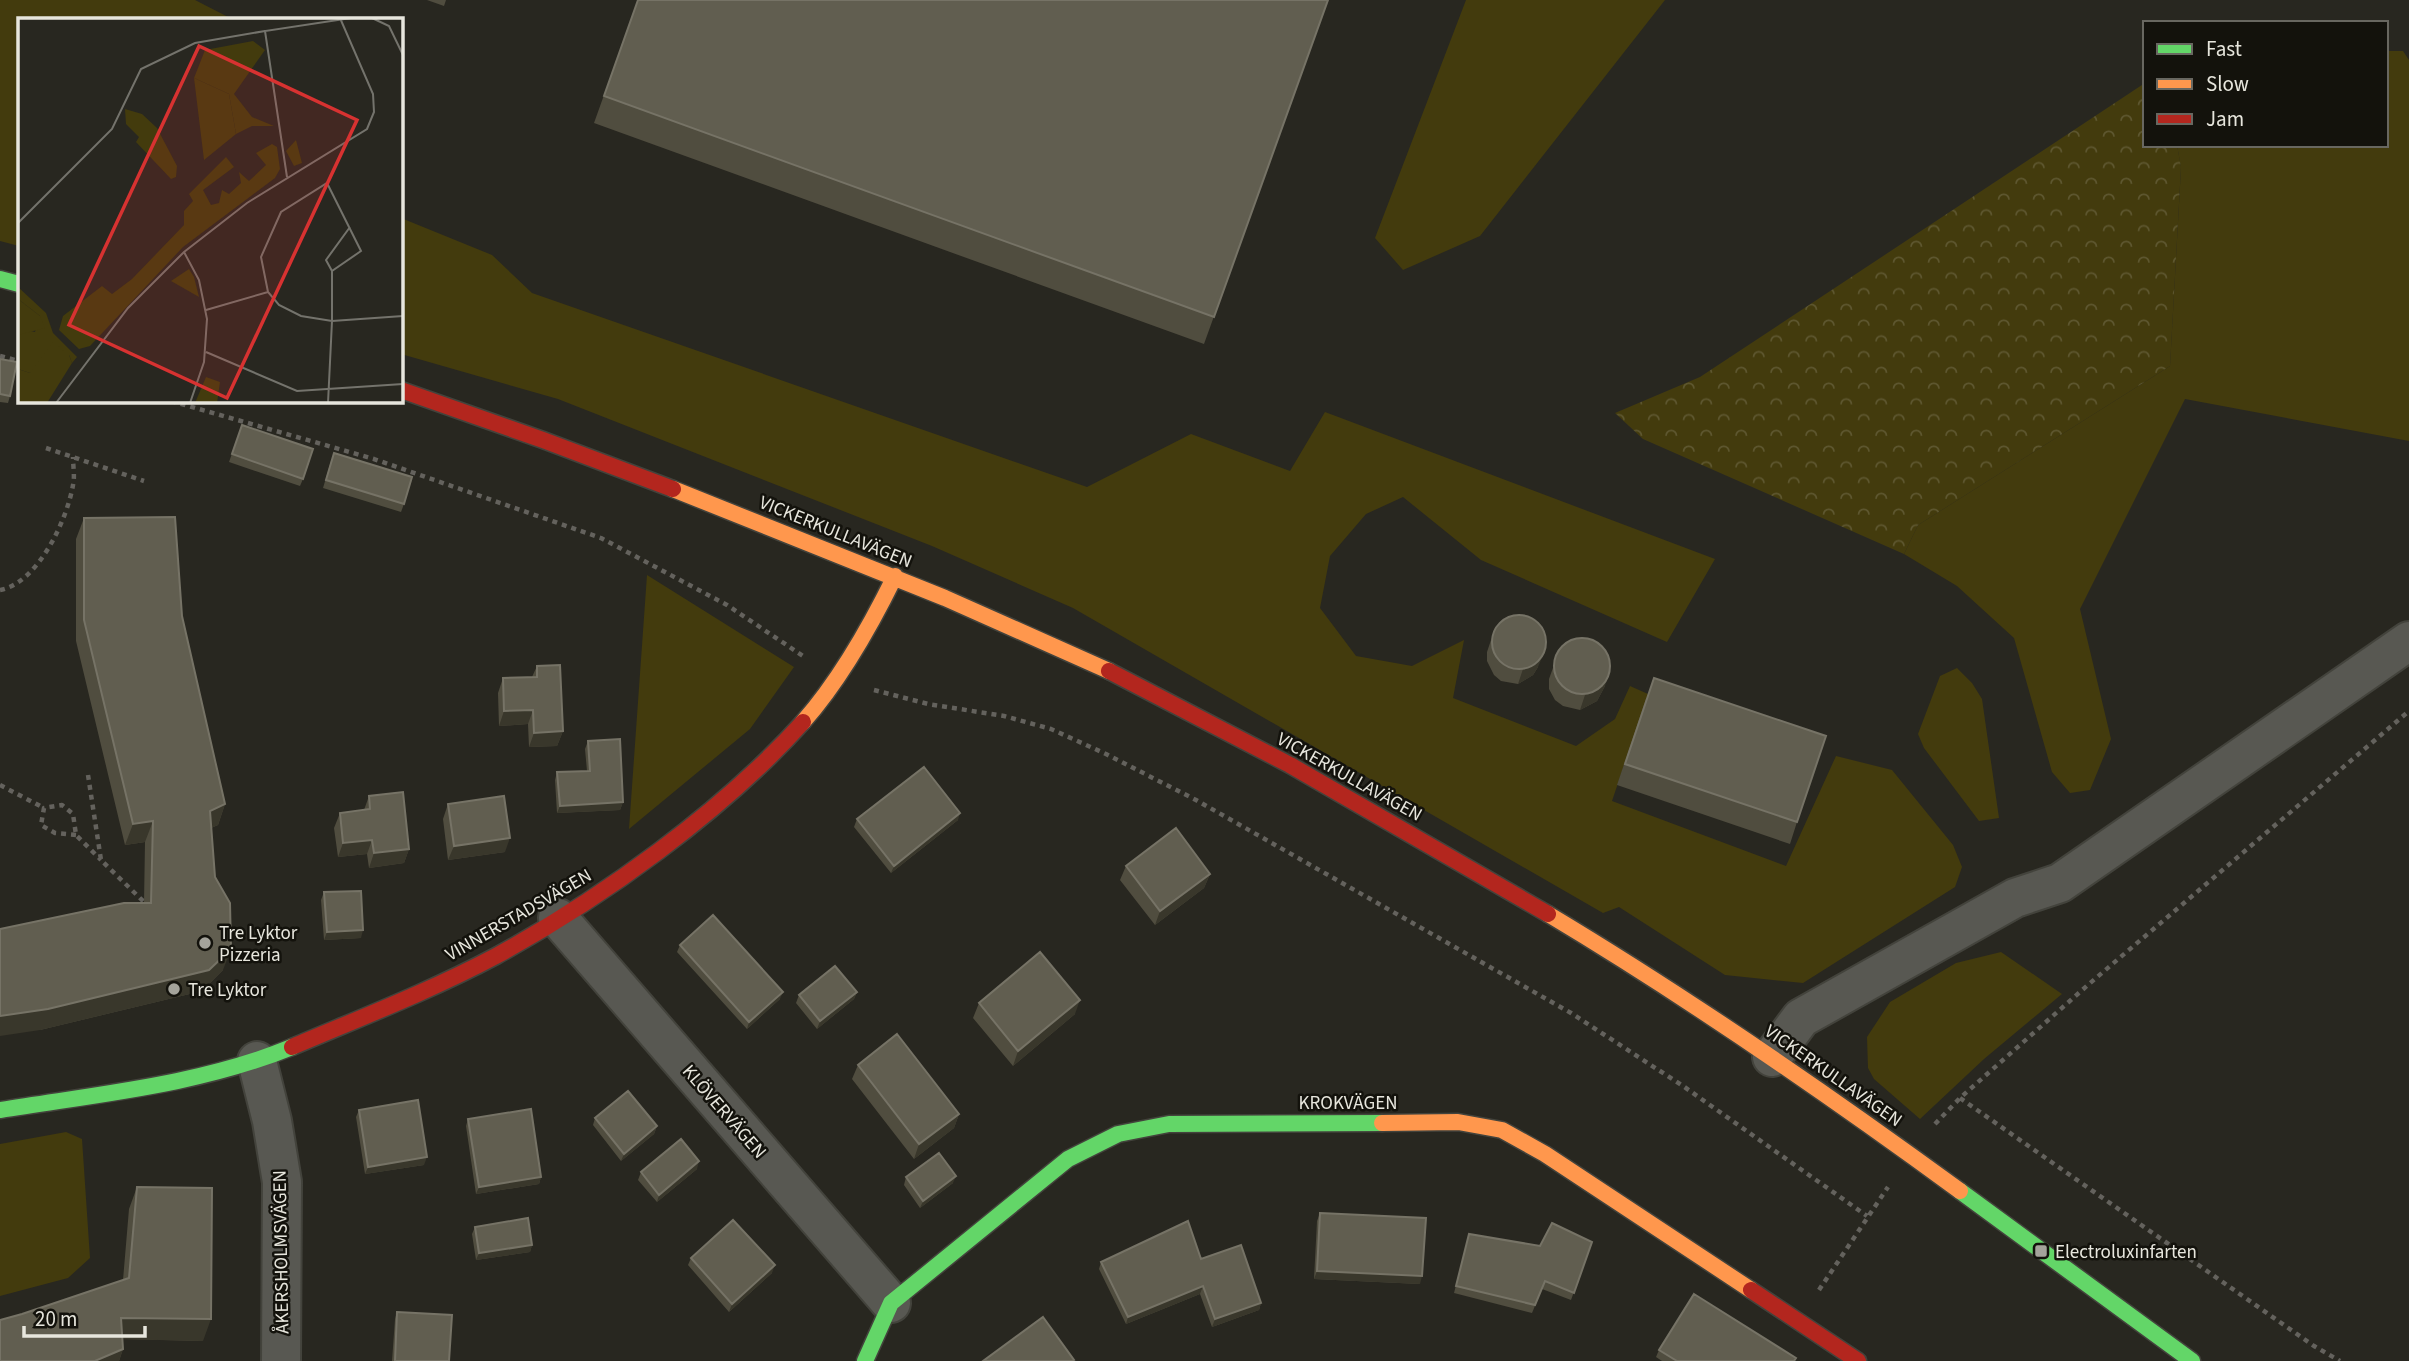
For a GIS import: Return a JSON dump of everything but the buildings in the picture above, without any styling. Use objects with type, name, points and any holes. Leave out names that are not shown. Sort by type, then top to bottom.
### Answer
[{"type":"street","points":[[0,279],[18,284]]},
{"type":"street","name":"VICKERKULLAVÄGEN","points":[[402,390],[526,433],[895,576],[1075,656],[1216,725],[1453,857],[1772,1057],[1911,1155],[2192,1361]]},
{"type":"street","name":"VINNERSTADSVÄGEN","points":[[0,1110],[182,1081],[257,1061],[390,1006],[495,956],[608,887],[711,809],[790,736],[825,697],[879,608],[895,576]]},
{"type":"street","points":[[1772,1057],[1801,1018],[2015,898],[2060,883],[2409,641]]},
{"type":"street","name":"KLÖVERVÄGEN","points":[[558,918],[891,1303]]},
{"type":"street","name":"ÅKERSHOLMSVÄGEN","points":[[257,1061],[272,1121],[282,1182],[281,1361]]},
{"type":"street","name":"KROKVÄGEN","points":[[865,1361],[891,1303],[1068,1159],[1118,1133],[1169,1124],[1458,1122],[1502,1130],[1545,1154],[1858,1361]]},
{"type":"path","points":[[0,356],[18,361]]},
{"type":"path","points":[[174,402],[374,459],[601,538],[727,605],[801,656],[839,675],[881,693],[928,704],[1004,716],[1051,729],[1196,800],[1547,999],[1683,1086],[1867,1216],[1799,1320]]},
{"type":"path","points":[[46,448],[144,481]]},
{"type":"path","points":[[0,590],[9,589],[37,567],[60,526],[74,484],[73,457]]},
{"type":"path","points":[[2340,1361],[2314,1346],[1960,1098],[2089,984],[2409,711]]},
{"type":"path","points":[[88,775],[101,860]]},
{"type":"path","points":[[0,785],[44,808],[62,805],[73,814],[76,835],[144,902]]},
{"type":"path","points":[[44,808],[41,825],[55,833],[76,835]]},
{"type":"green space","points":[[0,0],[195,0],[230,18],[18,18],[18,246],[0,241]]},
{"type":"green space","points":[[1466,0],[1665,0],[1480,236],[1403,270],[1375,238]]},
{"type":"green space","points":[[2388,51],[2403,51],[2409,60],[2409,441],[2185,399],[2080,609],[2111,739],[2090,790],[2070,793],[2052,772],[2014,638],[1957,586],[1904,554],[1918,525],[2170,366],[2181,168],[2177,147],[2388,147]]},
{"type":"green space","points":[[2143,84],[2143,147],[2177,147],[2181,167],[2170,366],[1918,525],[1904,554],[1643,439],[1615,413],[1700,377]]},
{"type":"green space","points":[[402,218],[492,255],[532,293],[1087,487],[1191,434],[1290,471],[1325,412],[1715,559],[1667,642],[1481,560],[1403,497],[1366,514],[1330,556],[1320,608],[1356,656],[1412,666],[1464,640],[1453,698],[1576,746],[1615,719],[1630,686],[1648,694],[1612,801],[1786,866],[1836,756],[1892,770],[1953,845],[1962,867],[1955,887],[1803,983],[1725,975],[1619,907],[1603,913],[1073,608],[932,546],[558,399],[402,354]]},
{"type":"green space","points":[[647,575],[794,667],[750,729],[629,829]]},
{"type":"green space","points":[[1957,668],[1972,683],[1982,699],[1999,818],[1979,821],[1924,748],[1918,734],[1940,676]]},
{"type":"green space","points":[[2001,952],[2062,994],[1984,1059],[1920,1119],[1874,1079],[1868,1068],[1867,1037],[1890,1002],[1956,963]]},
{"type":"green space","points":[[66,1132],[82,1139],[90,1258],[68,1278],[0,1296],[0,1144]]},
{"type":"traffic: fast","points":[[0,279],[18,284]]},
{"type":"traffic: fast","points":[[0,1110],[148,1087],[221,1071],[292,1047]]},
{"type":"traffic: fast","points":[[865,1361],[891,1303],[1068,1159],[1118,1134],[1169,1124],[1382,1123]]},
{"type":"traffic: fast","points":[[1960,1191],[2192,1361]]},
{"type":"traffic: slow","points":[[673,489],[945,598],[1109,671]]},
{"type":"traffic: slow","points":[[803,722],[854,652],[895,576]]},
{"type":"traffic: slow","points":[[1548,914],[1757,1048],[1960,1191]]},
{"type":"traffic: slow","points":[[1382,1123],[1458,1122],[1502,1130],[1545,1154],[1751,1290]]},
{"type":"traffic: jam","points":[[402,390],[673,489]]},
{"type":"traffic: jam","points":[[1109,671],[1290,765],[1548,914]]},
{"type":"traffic: jam","points":[[292,1047],[471,969],[577,908],[659,851],[698,820],[771,756],[803,722]]},
{"type":"traffic: jam","points":[[1751,1290],[1858,1361]]},
{"type":"place","name":"Tre Lyktor Pizzeria","points":[[205,943]]},
{"type":"place","name":"Tre Lyktor","points":[[174,989]]},
{"type":"place","name":"Electroluxinfarten","points":[[2041,1251]]}]
